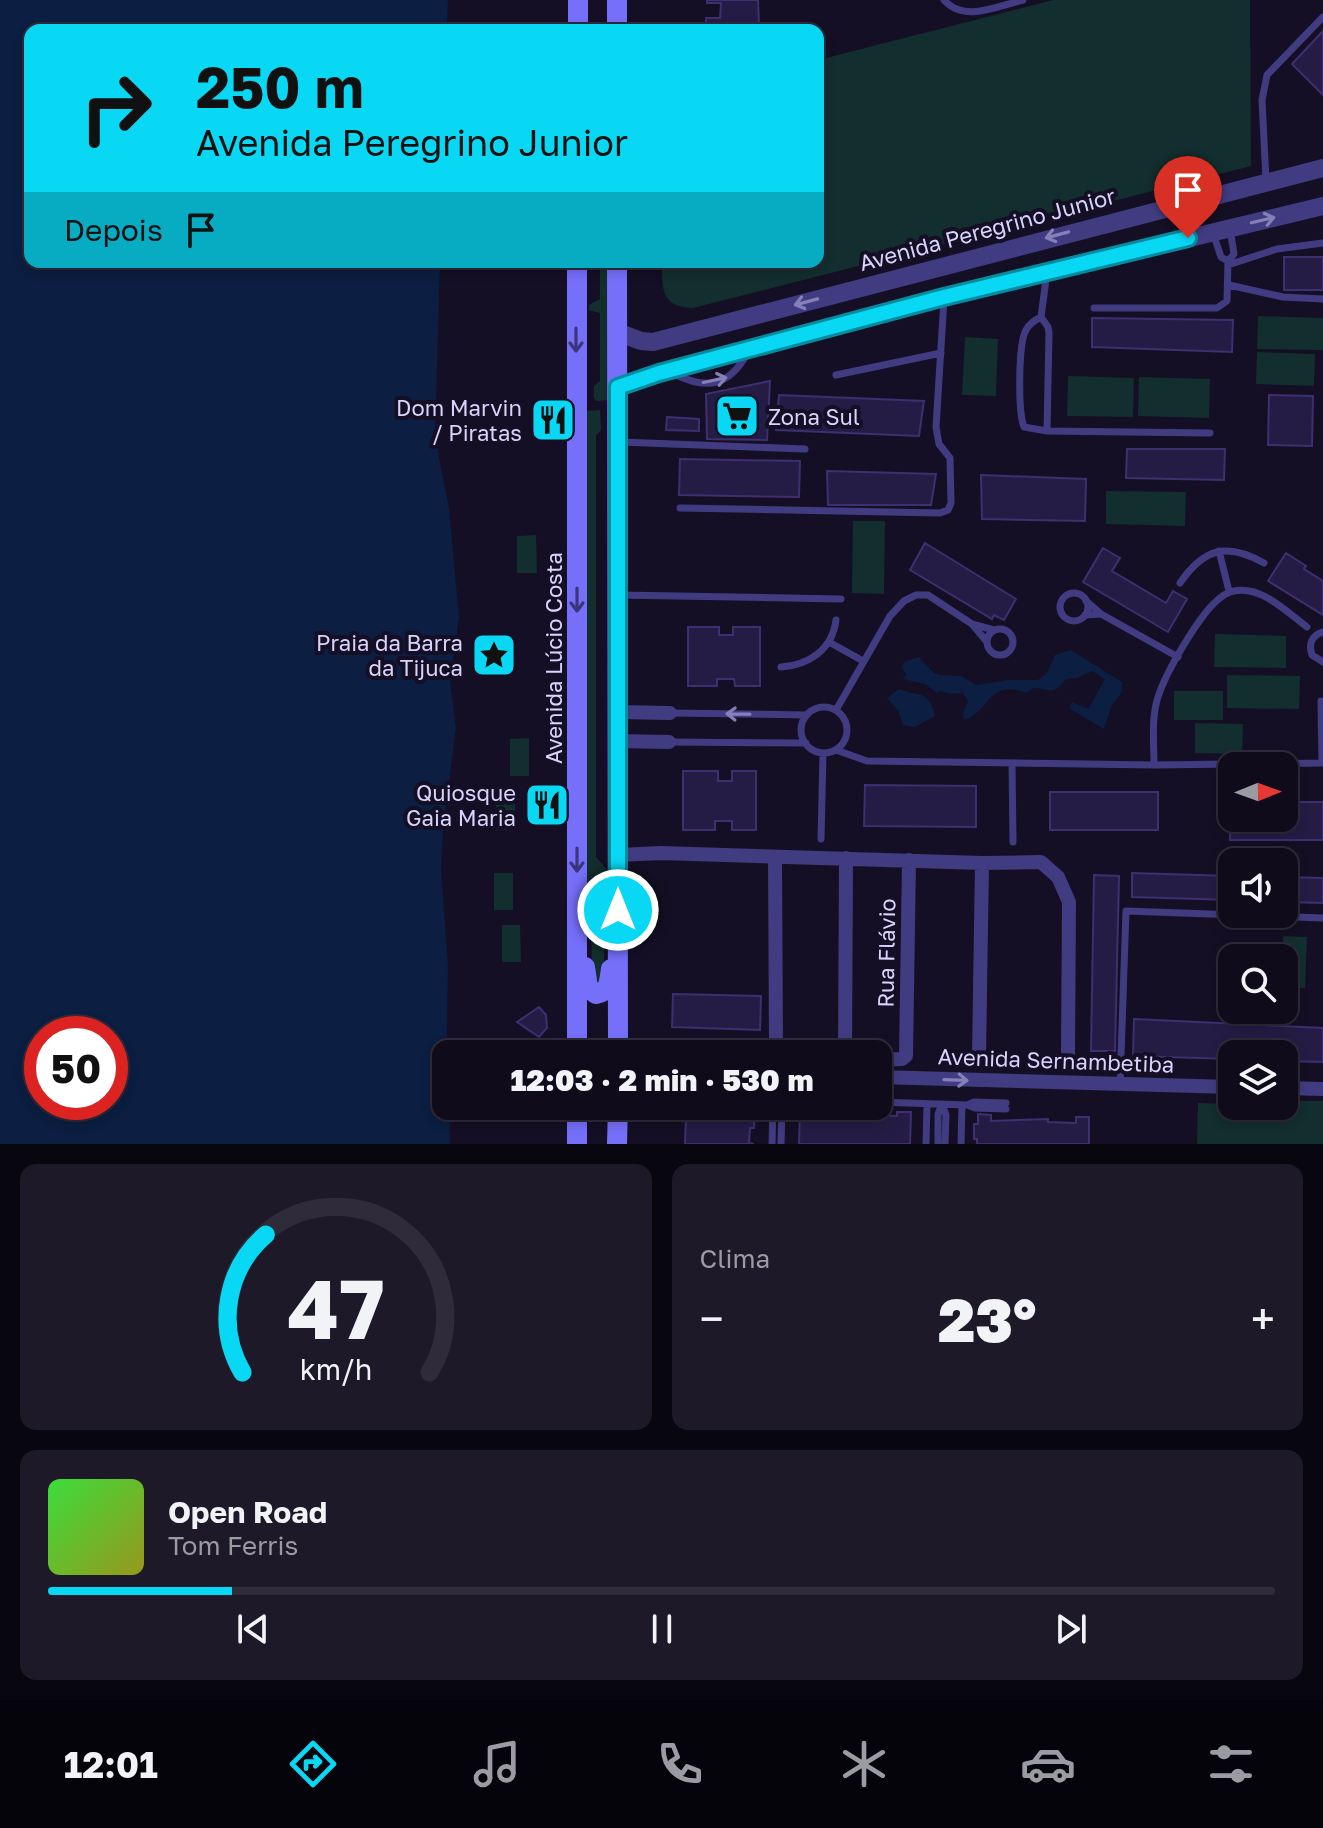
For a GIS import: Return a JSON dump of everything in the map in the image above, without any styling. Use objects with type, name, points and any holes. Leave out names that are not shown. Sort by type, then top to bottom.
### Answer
[{"type":"main road","points":[[578,0],[578,24]]},
{"type":"main road","points":[[617,0],[617,24]]},
{"type":"main road","name":"Avenida Lúcio Costa","points":[[577,268],[577,1040]]},
{"type":"main road","points":[[617,268],[618,1040]]},
{"type":"main road","points":[[577,915],[588,988],[596,994],[608,986],[617,938]]},
{"type":"main road","points":[[577,1120],[577,1144]]},
{"type":"main road","points":[[617,1144],[618,1120]]},
{"type":"street","name":"Avenida Peregrino Junior","points":[[617,332],[632,339],[653,342],[1319,170]]},
{"type":"street","points":[[618,387],[944,297],[1322,206],[1319,170]]},
{"type":"street","points":[[1106,223],[1114,256]]},
{"type":"street","points":[[617,712],[670,713]]},
{"type":"street","points":[[617,741],[669,742]]},
{"type":"street","points":[[618,855],[661,853],[1041,862],[1058,877],[1069,902],[1068,1054]]},
{"type":"street","points":[[775,858],[776,1040]]},
{"type":"street","points":[[845,1040],[846,858]]},
{"type":"street","name":"Rua Flávio","points":[[892,1059],[905,1058],[907,1046],[909,860]]},
{"type":"street","points":[[979,1056],[982,863]]},
{"type":"street","name":"Avenida Sernambetiba","points":[[892,1077],[1218,1087]]},
{"type":"street","points":[[1298,1088],[1323,1089]]},
{"type":"lane","points":[[944,0],[954,9],[971,13],[1023,0]]},
{"type":"lane","points":[[1267,182],[1262,100],[1267,75],[1323,17]]},
{"type":"lane","points":[[1221,230],[1221,257],[1228,263]]},
{"type":"lane","points":[[1094,308],[1217,308],[1227,301],[1228,263],[1234,254],[1221,230]]},
{"type":"lane","points":[[1228,263],[1277,249],[1323,243]]},
{"type":"lane","points":[[1041,317],[1047,272]]},
{"type":"lane","points":[[1229,285],[1283,297],[1323,299]]},
{"type":"lane","points":[[680,508],[940,513],[948,510],[951,503],[950,458],[939,444],[936,427],[944,297]]},
{"type":"lane","points":[[1041,317],[1024,332],[1021,350],[1021,416],[1024,427],[1047,431],[1210,433]]},
{"type":"lane","points":[[1041,317],[1049,333],[1047,431]]},
{"type":"lane","points":[[836,375],[941,353]]},
{"type":"lane","points":[[618,442],[805,449]]},
{"type":"lane","points":[[1180,583],[1201,559],[1219,551],[1241,552],[1264,563]]},
{"type":"lane","points":[[1219,551],[1229,591]]},
{"type":"lane","points":[[1154,765],[1154,724],[1158,698],[1178,657],[1209,609],[1229,591],[1248,590],[1259,594],[1307,627],[1323,632]]},
{"type":"lane","points":[[1101,614],[1069,620],[1062,615],[1060,607],[1063,598],[1071,593],[1080,595],[1101,614],[1178,657]]},
{"type":"lane","points":[[617,595],[841,599]]},
{"type":"lane","points":[[836,710],[890,616],[904,601],[916,595],[928,595],[972,624],[990,650],[998,655],[1006,654],[1012,648],[1014,639],[1001,628],[989,634],[987,642]]},
{"type":"lane","points":[[1085,615],[1086,601]]},
{"type":"lane","points":[[781,667],[805,662],[829,642],[836,620]]},
{"type":"lane","points":[[972,624],[994,630]]},
{"type":"lane","points":[[1307,627],[1312,655],[1323,662]]},
{"type":"lane","points":[[1310,645],[1315,636],[1323,632]]},
{"type":"lane","points":[[829,642],[863,661]]},
{"type":"lane","points":[[807,715],[802,729],[810,748],[823,753],[836,750],[867,761],[1154,765],[1322,763],[1321,701]]},
{"type":"lane","points":[[670,713],[807,715],[824,707],[836,710],[845,720],[847,734],[836,750]]},
{"type":"lane","points":[[669,742],[806,743]]},
{"type":"lane","points":[[821,839],[823,753]]},
{"type":"lane","points":[[1012,763],[1013,842]]},
{"type":"lane","points":[[1120,1085],[1126,911],[1323,918]]},
{"type":"lane","points":[[892,1103],[964,1105],[974,1102],[1006,1106]]},
{"type":"lane","points":[[926,1144],[927,1104]]},
{"type":"lane","points":[[938,1144],[938,1114],[942,1104]]},
{"type":"lane","points":[[942,1104],[946,1115],[945,1144]]},
{"type":"lane","points":[[961,1144],[964,1105]]},
{"type":"lane","points":[[772,1144],[773,1120]]},
{"type":"lane","points":[[781,1144],[782,1120]]},
{"type":"green space","points":[[1053,0],[1250,0],[1251,166],[693,308],[675,304],[663,288],[662,268],[824,268],[824,58]]},
{"type":"green space","points":[[600,268],[611,268],[609,400],[596,401],[594,386],[600,381],[600,313],[589,310],[589,305],[600,299]]},
{"type":"green space","points":[[1258,316],[1323,318],[1323,350],[1257,349]]},
{"type":"green space","points":[[965,337],[998,339],[996,396],[962,395]]},
{"type":"green space","points":[[1257,352],[1315,354],[1314,386],[1256,384]]},
{"type":"green space","points":[[1068,376],[1134,378],[1133,417],[1067,416]]},
{"type":"green space","points":[[1139,377],[1210,379],[1209,418],[1138,416]]},
{"type":"green space","points":[[600,410],[601,430],[596,435],[596,857],[609,872],[604,903],[602,985],[592,983],[591,902],[586,883],[586,411]]},
{"type":"green space","points":[[1106,491],[1186,492],[1185,526],[1106,524]]},
{"type":"green space","points":[[853,521],[885,521],[884,594],[852,593]]},
{"type":"green space","points":[[536,535],[537,573],[517,573],[517,536]]},
{"type":"green space","points":[[1215,634],[1286,636],[1286,668],[1214,667]]},
{"type":"green space","points":[[1227,675],[1300,676],[1299,709],[1227,708]]},
{"type":"green space","points":[[1174,691],[1223,691],[1223,720],[1174,720]]},
{"type":"green space","points":[[1195,723],[1243,724],[1242,752],[1195,753]]},
{"type":"green space","points":[[529,738],[529,776],[510,776],[510,739]]},
{"type":"green space","points":[[496,793],[515,793],[515,830],[496,830]]},
{"type":"green space","points":[[494,873],[513,873],[513,910],[494,910]]},
{"type":"green space","points":[[502,925],[520,925],[521,962],[502,962]]},
{"type":"green space","points":[[1283,936],[1307,937],[1305,988],[1298,988],[1298,944],[1283,944]]},
{"type":"green space","points":[[1298,1101],[1323,1101],[1323,1144],[1197,1144],[1198,1103],[1218,1104],[1218,1120],[1298,1120]]},
{"type":"water","points":[[0,0],[448,0],[447,24],[24,24],[24,268],[440,268],[435,437],[449,508],[459,617],[450,680],[456,728],[441,870],[448,965],[447,1040],[432,1040],[432,1120],[449,1120],[450,1144],[0,1144]]},
{"type":"water","points":[[1071,650],[1122,682],[1122,692],[1112,705],[1104,729],[1069,708],[1072,702],[1088,709],[1105,679],[1092,671],[1066,679],[1054,690],[1033,688],[1027,693],[1004,690],[996,693],[979,711],[964,720],[963,712],[968,701],[963,693],[937,693],[925,684],[903,679],[906,674],[902,667],[904,662],[919,657],[933,672],[961,676],[977,685],[1008,680],[1038,680],[1047,673],[1055,655]]},
{"type":"water","points":[[899,689],[926,698],[935,716],[915,727],[903,725],[898,711],[887,698]]},
{"type":"building","points":[[707,0],[758,0],[759,24],[706,24],[706,18],[720,18],[721,3],[707,3]]},
{"type":"building","points":[[1323,31],[1323,95],[1292,64]]},
{"type":"building","points":[[1284,257],[1323,257],[1323,290],[1284,290]]},
{"type":"building","points":[[1092,318],[1233,320],[1232,352],[1092,347]]},
{"type":"building","name":"Zona Sul","points":[[770,381],[767,440],[707,439],[706,394]]},
{"type":"building","points":[[779,395],[924,401],[919,436],[776,430]]},
{"type":"building","points":[[1269,395],[1313,396],[1312,446],[1268,445]]},
{"type":"building","points":[[667,417],[699,419],[699,431],[666,430]]},
{"type":"building","points":[[1127,449],[1225,449],[1224,480],[1126,478]]},
{"type":"building","points":[[680,459],[800,461],[799,497],[679,495]]},
{"type":"building","points":[[827,471],[936,474],[931,505],[828,505]]},
{"type":"building","points":[[981,475],[1086,479],[1085,521],[982,519]]},
{"type":"building","points":[[925,543],[1016,599],[1004,620],[994,615],[992,619],[910,570]]},
{"type":"building","points":[[1103,548],[1120,558],[1112,571],[1166,603],[1173,591],[1187,599],[1168,632],[1083,582]]},
{"type":"building","points":[[1286,553],[1323,581],[1323,615],[1268,581]]},
{"type":"building","points":[[688,627],[719,627],[719,635],[733,635],[733,627],[760,627],[760,686],[735,686],[734,679],[717,679],[717,686],[688,686]]},
{"type":"building","points":[[683,771],[718,771],[718,781],[732,781],[732,771],[756,771],[756,830],[732,830],[732,821],[715,821],[715,830],[683,830]]},
{"type":"building","points":[[865,785],[976,786],[976,827],[864,826]]},
{"type":"building","name":"Quiosque Gaia Maria","points":[[548,792],[555,792],[555,824],[548,824],[548,810],[539,810],[538,801],[548,801]]},
{"type":"building","points":[[1050,792],[1158,792],[1158,830],[1050,830]]},
{"type":"building","points":[[1298,802],[1323,802],[1323,840],[1230,840],[1230,832],[1298,832]]},
{"type":"building","points":[[1132,873],[1218,876],[1218,900],[1132,897]]},
{"type":"building","points":[[1094,875],[1119,876],[1115,1051],[1091,1051]]},
{"type":"building","points":[[1298,877],[1323,878],[1323,903],[1298,902]]},
{"type":"building","points":[[673,994],[761,996],[760,1030],[672,1027]]},
{"type":"building","points":[[539,1007],[546,1015],[547,1028],[539,1037],[517,1022]]},
{"type":"building","points":[[1134,1019],[1323,1028],[1323,1062],[1298,1061],[1298,1040],[1218,1040],[1218,1059],[1133,1056]]},
{"type":"building","points":[[897,1112],[911,1112],[910,1144],[799,1144],[800,1120],[892,1120]]},
{"type":"building","points":[[978,1114],[991,1115],[991,1121],[1048,1119],[1048,1122],[1076,1123],[1076,1117],[1089,1117],[1089,1144],[977,1144],[974,1124],[978,1124]]},
{"type":"building","points":[[686,1120],[754,1120],[754,1128],[750,1128],[749,1143],[754,1144],[685,1144]]},
{"type":"place","name":"Zona Sul","points":[[737,416]]},
{"type":"place","name":"Dom Marvin / Piratas","points":[[553,420]]},
{"type":"place","name":"Praia da Barra da Tijuca","points":[[494,655]]},
{"type":"place","name":"Quiosque Gaia Maria","points":[[547,805]]},
{"type":"route","points":[[618,910],[618,387],[659,373],[944,297],[1188,238]]}]
